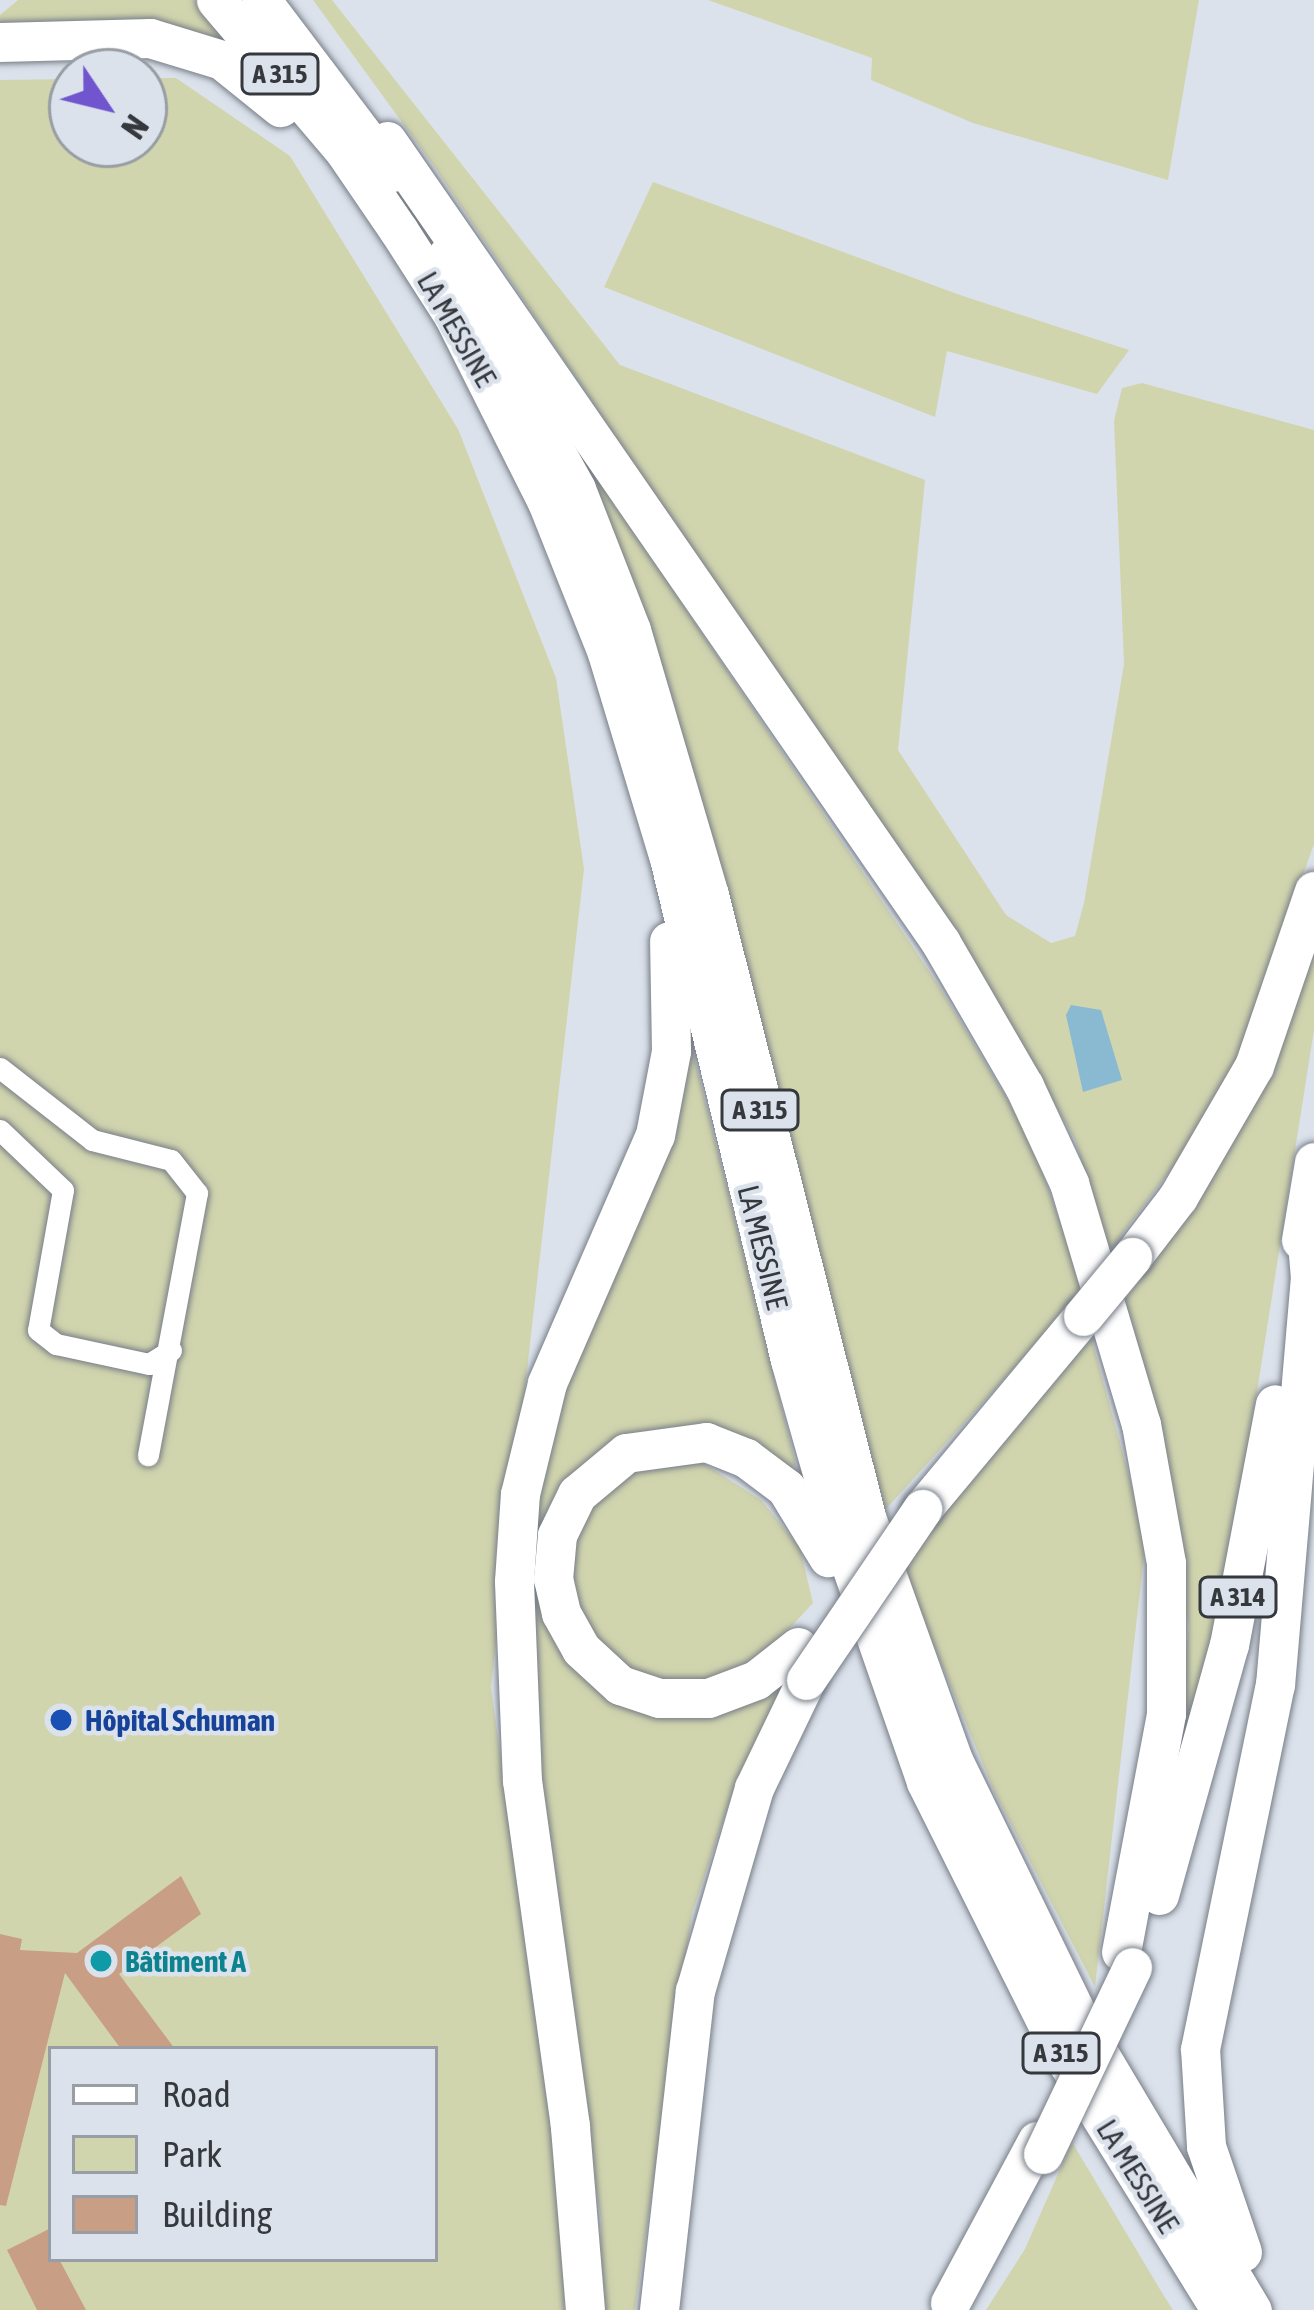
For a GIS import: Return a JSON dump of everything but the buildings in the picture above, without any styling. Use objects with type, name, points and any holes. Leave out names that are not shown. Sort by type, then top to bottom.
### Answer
[{"type":"highway","name":"LA MESSINE","points":[[216,0],[343,149],[453,315],[548,502],[607,653],[669,857],[790,1360],[837,1526],[926,1783],[1062,2054],[1221,2310]]},
{"type":"highway","name":"LA MESSINE","points":[[261,0],[329,87],[476,301],[576,489],[632,630],[709,895],[818,1346],[907,1640],[953,1760],[1083,2027],[1252,2310]]},
{"type":"highway","points":[[0,42],[102,35],[194,49],[248,75],[302,128],[343,149]]},
{"type":"highway","points":[[329,87],[365,111],[496,289],[877,848],[994,1031],[1069,1183],[1141,1424],[1166,1563],[1166,1714],[1127,1959]]},
{"type":"highway","points":[[585,2310],[570,2126],[522,1781],[514,1580],[520,1494],[547,1383],[621,1226],[665,1089],[673,1007],[669,857]]},
{"type":"highway","points":[[658,2310],[695,1990],[746,1808],[802,1664],[921,1502],[1083,1316],[1178,1197],[1254,1066],[1314,891]]},
{"type":"highway","name":"A 314","points":[[948,2307],[1040,2148],[1127,1959],[1181,1825],[1229,1645],[1314,1162]]},
{"type":"highway","points":[[1272,2310],[1221,2205],[1199,2076],[1204,2013],[1275,1684],[1310,1278],[1305,1218]]},
{"type":"highway","points":[[802,1664],[708,1698],[659,1698],[620,1685],[581,1649],[556,1597],[557,1535],[577,1494],[626,1453],[668,1442],[706,1442],[767,1471],[800,1504],[824,1546],[926,1783]]},
{"type":"street","points":[[0,1068],[72,1129],[171,1160],[190,1179],[200,1210],[148,1455]]},
{"type":"street","points":[[0,1130],[63,1190],[38,1330],[56,1344],[149,1364],[171,1350]]},
{"type":"green space","points":[[18,0],[194,0],[262,75],[223,53],[0,36],[0,15]]},
{"type":"green space","points":[[313,0],[332,0],[620,365],[925,480],[898,750],[1006,915],[1051,943],[1075,936],[1084,903],[1124,664],[1114,421],[1122,388],[1142,383],[1314,430],[1314,844],[1233,1070],[1189,1146],[1109,1251],[1075,1140],[1014,1031],[436,169]]},
{"type":"green space","points":[[708,0],[1199,0],[1168,180],[973,123],[871,80],[872,58]]},
{"type":"green space","points":[[168,78],[176,78],[290,156],[458,429],[556,678],[584,869],[491,1687],[567,2248],[564,2310],[0,2310],[0,80],[48,79],[48,168],[168,168]]},
{"type":"green space","points":[[653,182],[960,295],[1129,350],[1097,394],[947,351],[935,417],[604,287]]},
{"type":"green space","points":[[566,431],[939,986],[1031,1139],[1084,1291],[885,1510],[751,1010]]},
{"type":"green space","points":[[1314,930],[1314,1030],[1227,1582],[1171,1797],[1189,1626],[1125,1302]]},
{"type":"green space","points":[[684,1016],[796,1465],[781,1473],[684,1431],[549,1520],[606,1691],[791,1671],[734,1789],[692,1913],[635,2310],[599,2310],[601,2219],[538,1832],[529,1533],[561,1373]]},
{"type":"green space","points":[[1091,1337],[1146,1538],[1095,1987],[994,1791],[899,1561],[957,1482]]},
{"type":"green space","points":[[695,1458],[761,1500],[800,1548],[813,1603],[761,1659],[711,1684],[626,1676],[577,1622],[568,1545],[582,1510],[634,1464]]},
{"type":"green space","points":[[1072,2142],[1173,2310],[986,2310],[1025,2249]]},
{"type":"water","points":[[1071,1005],[1101,1010],[1122,1080],[1083,1092],[1066,1015]]},
{"type":"place","name":"Hôpital Schuman","points":[[61,1720]]},
{"type":"place","name":"Bâtiment A","points":[[101,1961]]}]
